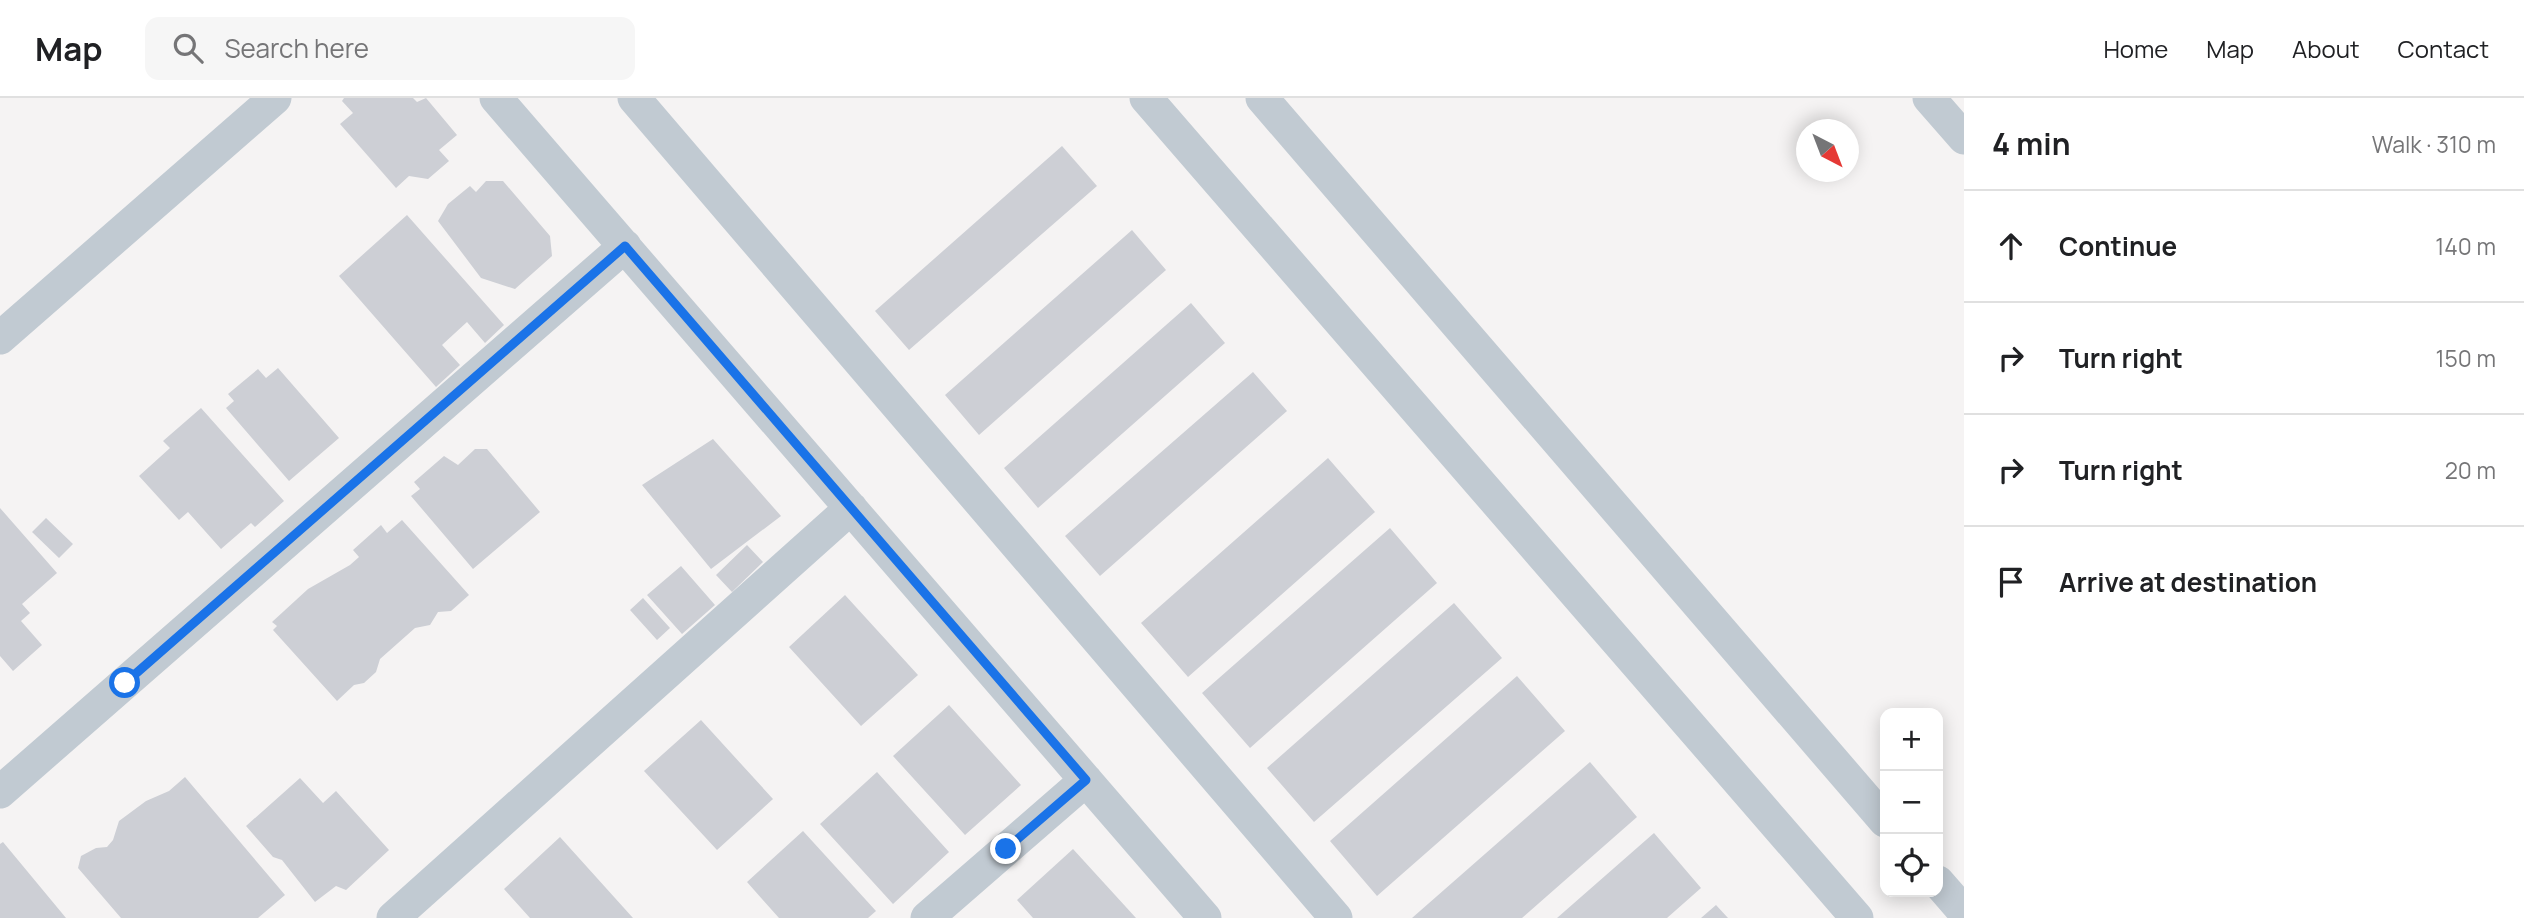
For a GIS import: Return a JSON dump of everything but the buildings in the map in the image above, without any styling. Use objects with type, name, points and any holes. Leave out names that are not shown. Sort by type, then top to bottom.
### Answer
[{"type":"street","points":[[0,338],[275,98]]},
{"type":"street","points":[[496,98],[1205,918]]},
{"type":"street","points":[[634,98],[1336,918]]},
{"type":"street","points":[[1146,98],[1857,918]]},
{"type":"street","points":[[1262,98],[1880,815]]},
{"type":"street","points":[[1929,98],[1964,138]]},
{"type":"street","points":[[0,792],[625,246]]},
{"type":"street","points":[[393,918],[851,508]]},
{"type":"street","points":[[927,918],[1086,780]]},
{"type":"street","points":[[1943,888],[1964,912]]},
{"type":"route","points":[[125,683],[625,246],[1086,780],[1006,849]]}]
